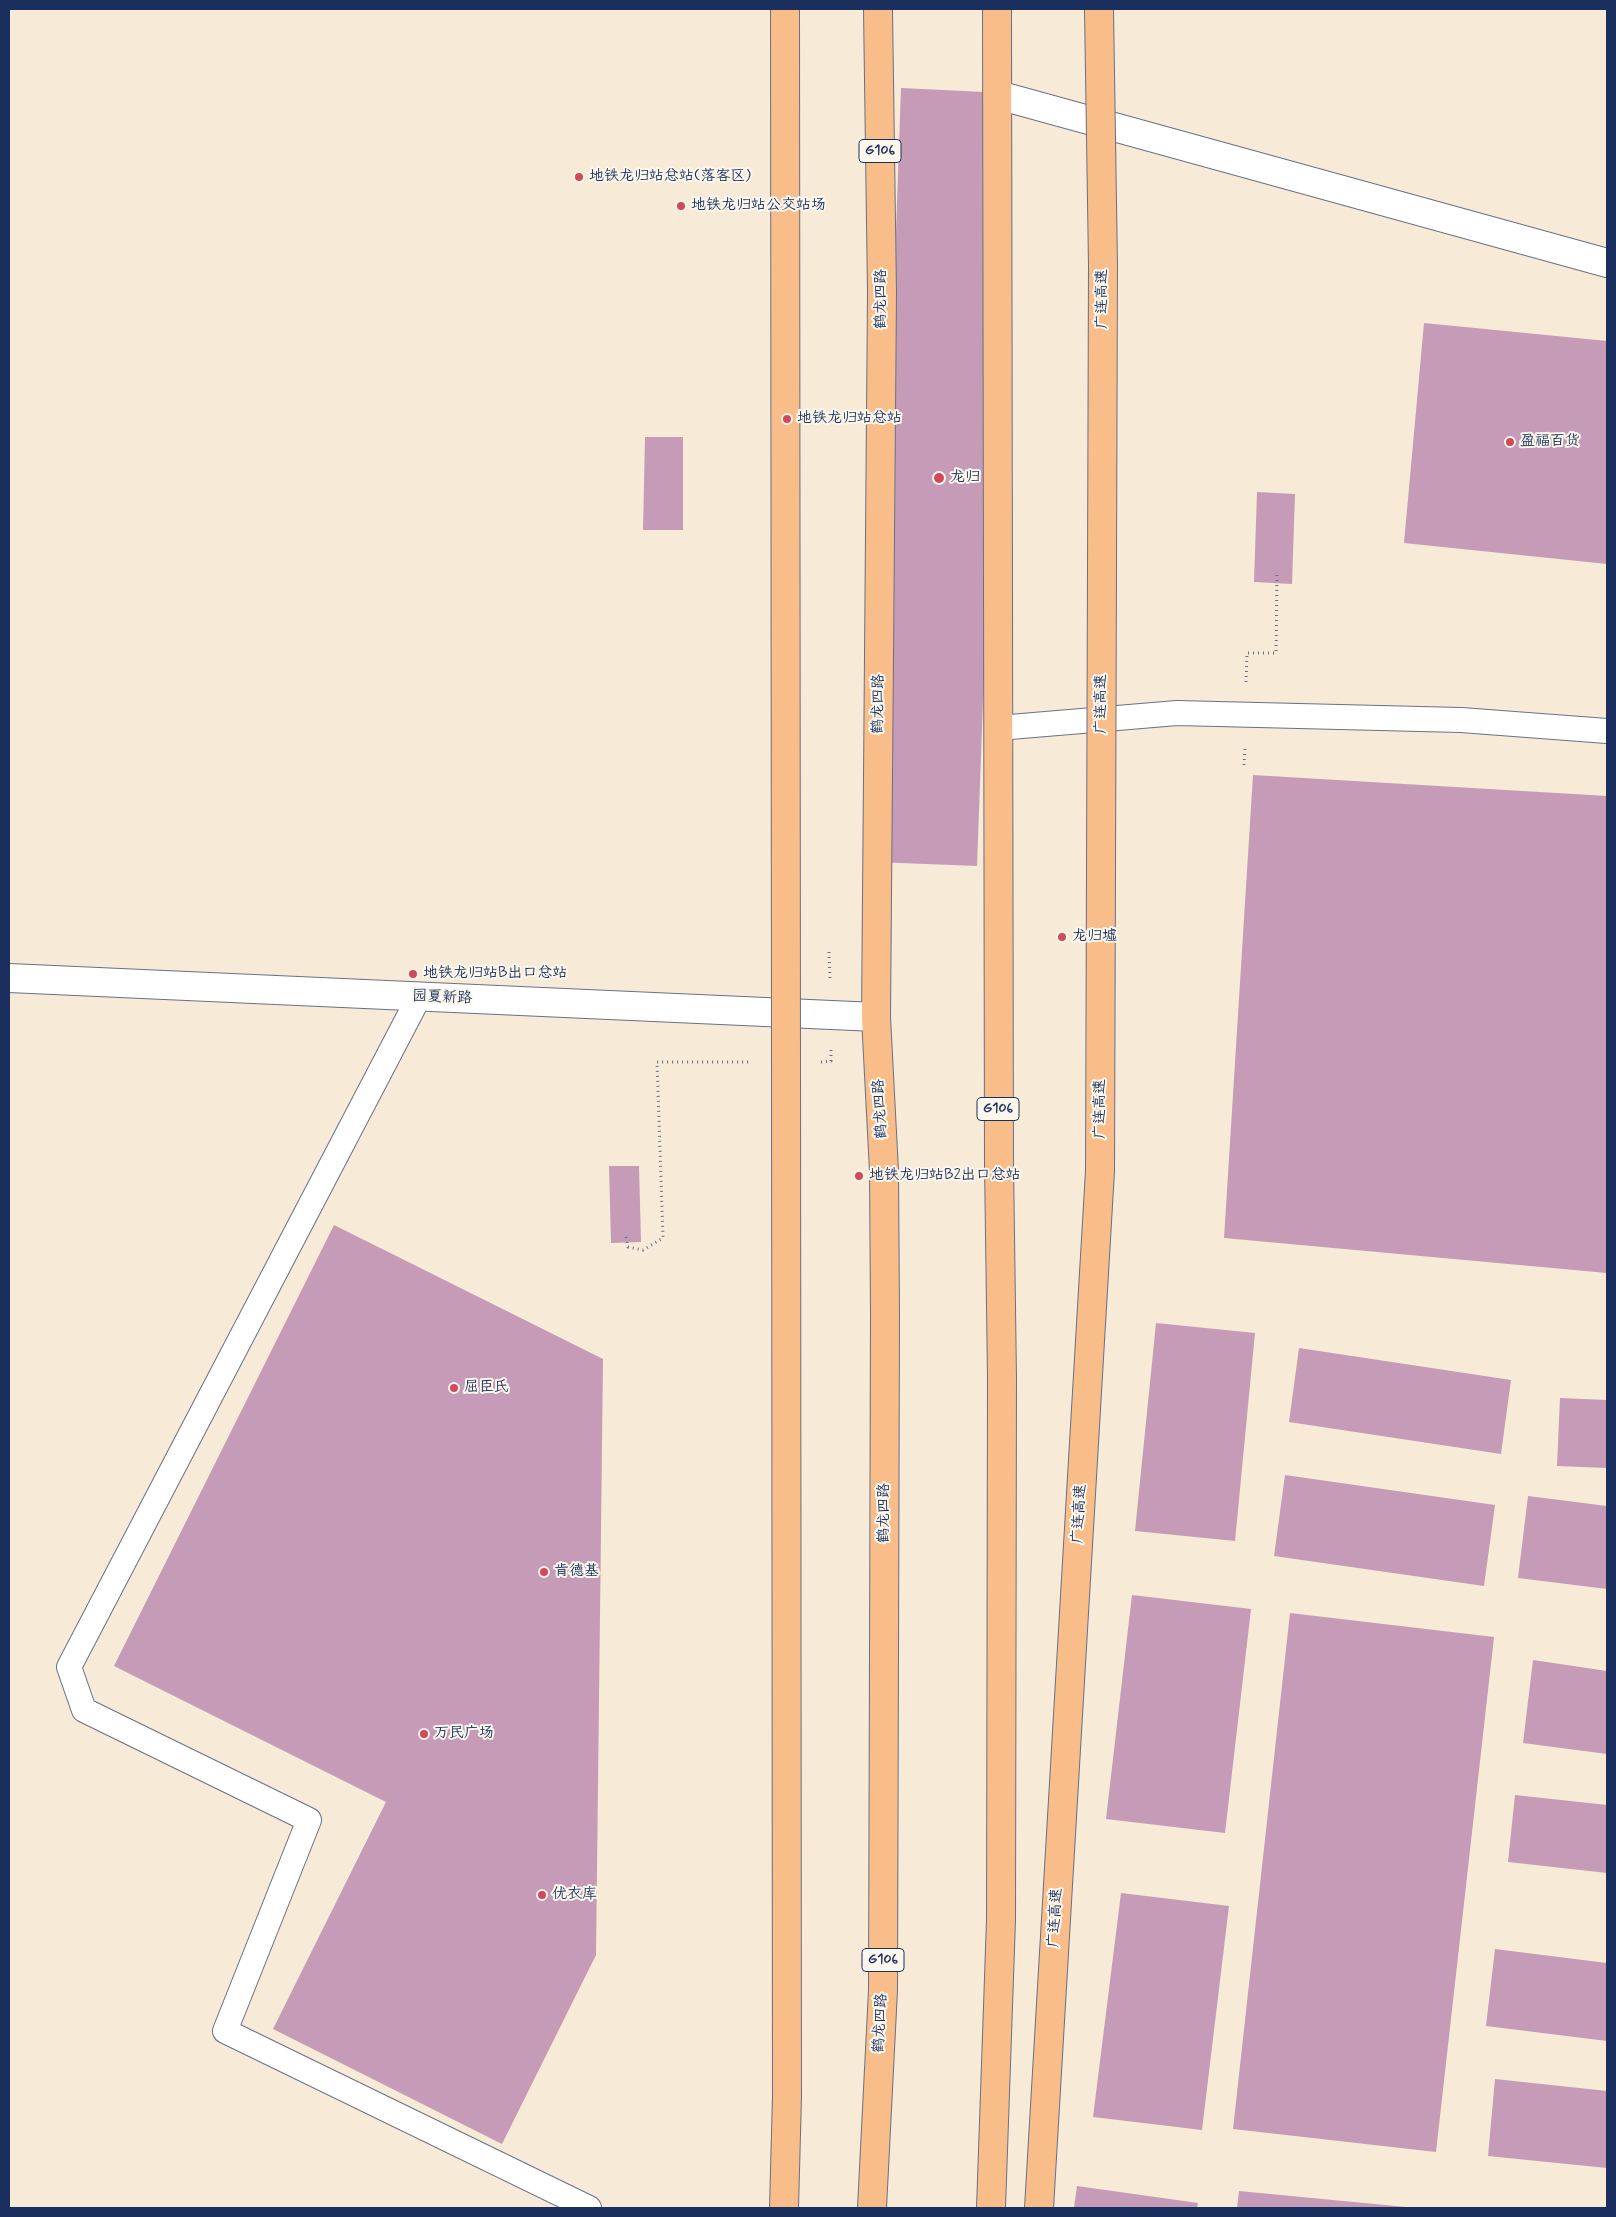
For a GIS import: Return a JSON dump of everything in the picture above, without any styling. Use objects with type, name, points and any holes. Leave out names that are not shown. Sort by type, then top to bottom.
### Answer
[{"type":"highway","points":[[784,2208],[787,2096],[785,9]]},
{"type":"highway","name":"鹤龙四路","points":[[872,2208],[882,1990],[886,1316],[884,1171],[876,1017],[882,293],[878,9]]},
{"type":"highway","name":"G106","points":[[991,2208],[1002,1920],[1002,1378],[998,1164],[997,9]]},
{"type":"highway","name":"广连高速","points":[[1039,2208],[1100,1171],[1103,266],[1099,9]]},
{"type":"street","points":[[998,95],[1607,263]]},
{"type":"street","name":"园夏新路","points":[[9,978],[876,1017]]},
{"type":"lane","points":[[998,728],[1177,713],[1461,720],[1607,731]]},
{"type":"lane","points":[[419,997],[69,1667],[84,1710],[309,1820],[225,2031],[589,2208]]},
{"type":"path","points":[[1244,765],[1247,653],[1276,653],[1277,574]]},
{"type":"path","points":[[812,1062],[831,1062],[829,952]]},
{"type":"path","points":[[626,1237],[628,1247],[643,1250],[663,1238],[657,1062],[754,1062]]},
{"type":"building","name":"龙归","points":[[901,88],[1005,93],[977,866],[874,862]]},
{"type":"building","name":"盈福百货","points":[[1424,323],[1607,341],[1607,564],[1404,543]]},
{"type":"building","points":[[645,437],[683,437],[683,530],[643,530]]},
{"type":"building","points":[[1257,492],[1295,494],[1292,584],[1254,582]]},
{"type":"building","points":[[1253,775],[1607,796],[1607,1273],[1224,1238]]},
{"type":"building","points":[[609,1166],[639,1166],[641,1242],[611,1243]]},
{"type":"building","name":"万民广场","points":[[334,1225],[603,1359],[596,1955],[502,2144],[273,2029],[386,1802],[114,1666]]},
{"type":"building","points":[[1156,1323],[1255,1333],[1235,1541],[1135,1531]]},
{"type":"building","points":[[1299,1348],[1511,1380],[1501,1454],[1289,1422]]},
{"type":"building","points":[[1560,1398],[1607,1400],[1607,1468],[1557,1466]]},
{"type":"building","points":[[1285,1475],[1495,1505],[1484,1586],[1274,1556]]},
{"type":"building","points":[[1528,1496],[1607,1506],[1607,1589],[1518,1578]]},
{"type":"building","points":[[1132,1595],[1251,1609],[1225,1833],[1106,1819]]},
{"type":"building","points":[[1290,1613],[1494,1637],[1436,2152],[1233,2129]]},
{"type":"building","points":[[1533,1660],[1607,1671],[1607,1754],[1523,1743]]},
{"type":"building","points":[[1515,1795],[1607,1805],[1607,1873],[1508,1862]]},
{"type":"building","points":[[1121,1893],[1229,1906],[1202,2130],[1093,2117]]},
{"type":"building","points":[[1495,1949],[1607,1963],[1607,2041],[1486,2026]]},
{"type":"building","points":[[1495,2079],[1607,2091],[1607,2168],[1488,2156]]},
{"type":"building","points":[[1077,2186],[1198,2203],[1197,2208],[1074,2208]]},
{"type":"building","points":[[1239,2191],[1406,2207],[1237,2208]]},
{"type":"place","name":"地铁龙归站总站(落客区)","points":[[579,177]]},
{"type":"place","name":"地铁龙归站公交站场","points":[[681,206]]},
{"type":"place","name":"地铁龙归站总站","points":[[787,419]]},
{"type":"place","name":"盈福百货","points":[[1510,442]]},
{"type":"place","name":"龙归","points":[[939,478]]},
{"type":"place","name":"龙归墟","points":[[1062,937]]},
{"type":"place","name":"地铁龙归站B出口总站","points":[[413,974]]},
{"type":"place","name":"地铁龙归站B2出口总站","points":[[859,1176]]},
{"type":"place","name":"屈臣氏","points":[[454,1388]]},
{"type":"place","name":"肯德基","points":[[544,1572]]},
{"type":"place","name":"万民广场","points":[[424,1734]]},
{"type":"place","name":"优衣库","points":[[542,1895]]}]
